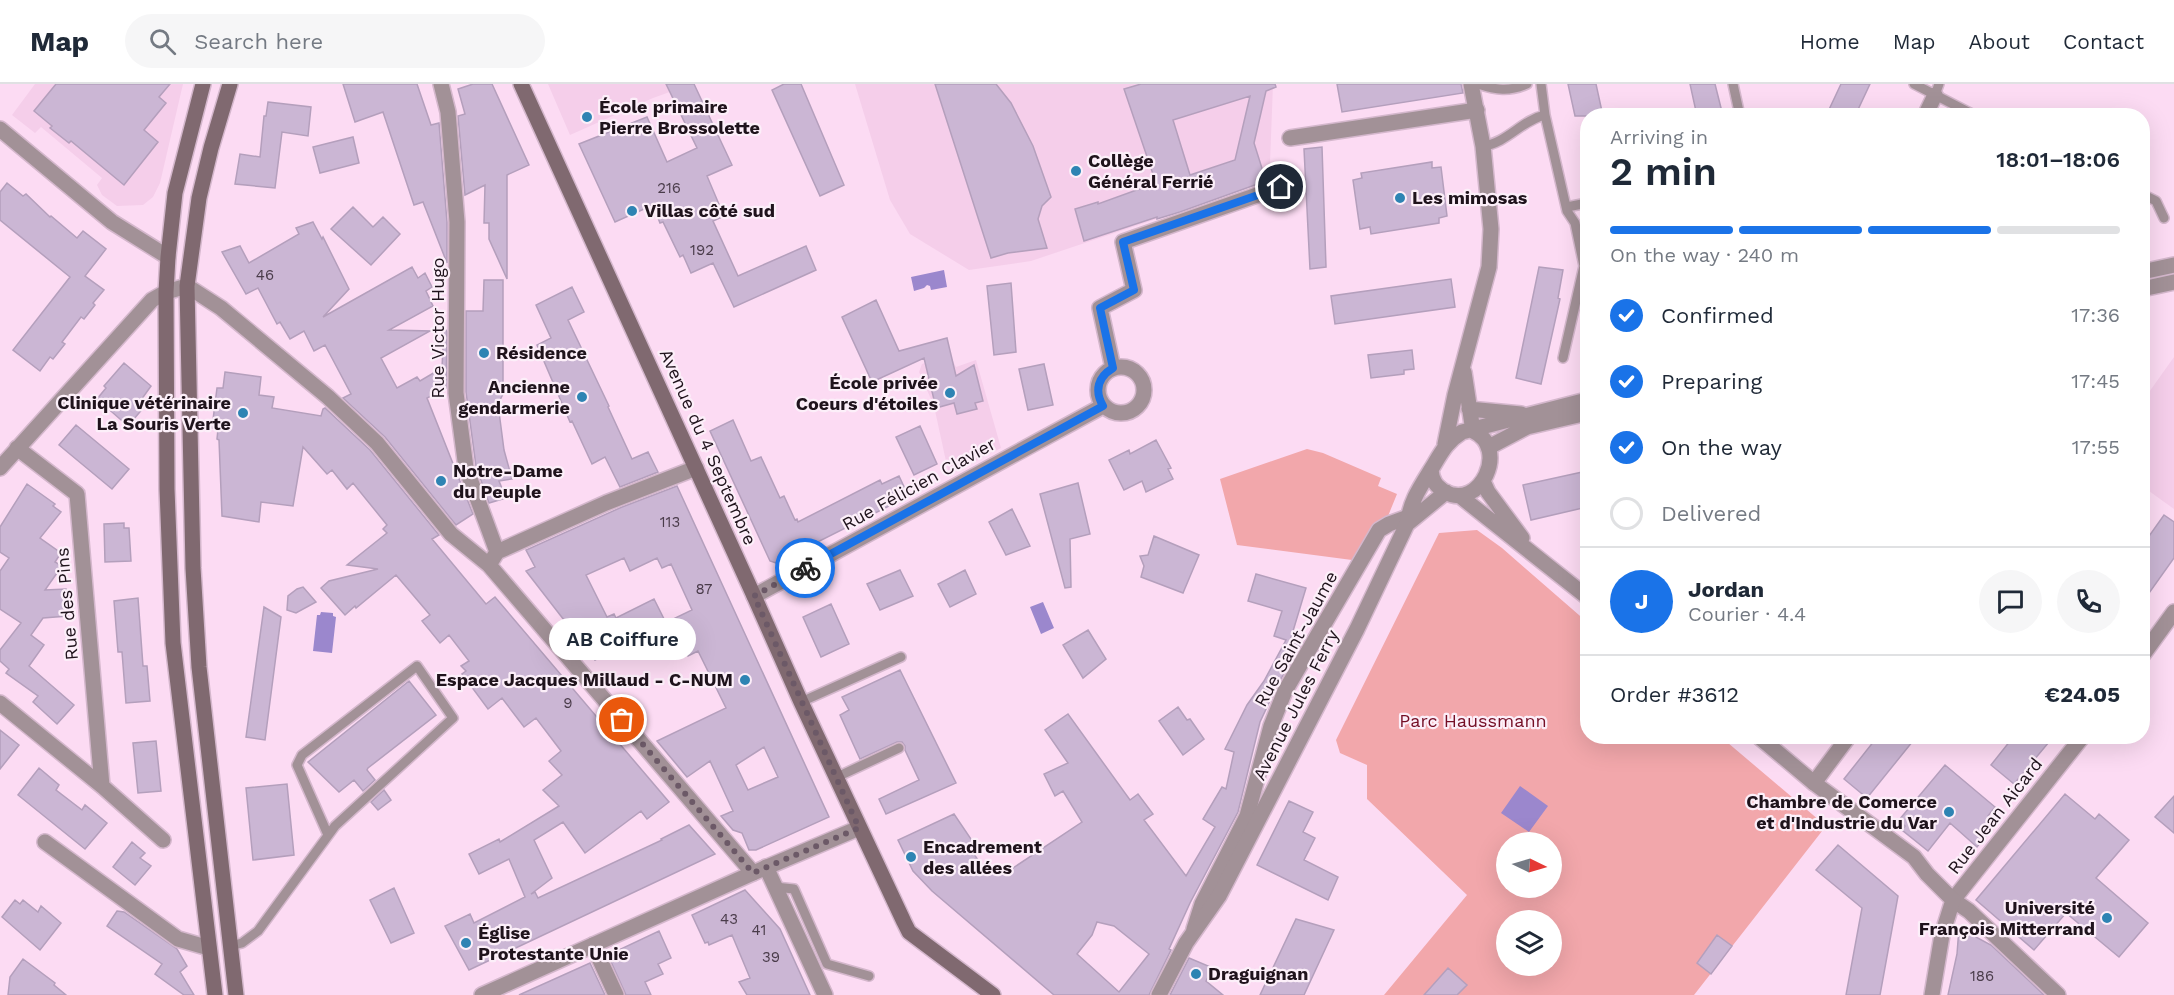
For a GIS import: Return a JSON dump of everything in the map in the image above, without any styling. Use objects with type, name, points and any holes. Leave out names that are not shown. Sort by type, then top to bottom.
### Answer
[{"type":"main road","points":[[203,84],[175,193],[168,257],[166,292],[167,489],[173,643],[214,995]]},
{"type":"main road","points":[[230,84],[199,198],[188,286],[193,568],[198,656],[236,995]]},
{"type":"main road","name":"Avenue du 4 Septembre","points":[[521,84],[801,702],[909,932],[993,995]]},
{"type":"main road","points":[[168,257],[188,286]]},
{"type":"street","name":"Rue Victor Hugo","points":[[441,84],[448,112],[457,222],[455,314],[457,406],[465,468],[493,558]]},
{"type":"street","points":[[1445,444],[1455,395],[1464,369],[1489,267],[1491,229],[1484,146],[1471,84]]},
{"type":"street","points":[[1929,108],[1937,90]]},
{"type":"street","points":[[1290,138],[1477,110]]},
{"type":"street","points":[[0,129],[112,222],[168,257]]},
{"type":"street","points":[[1113,368],[1100,308],[1134,290],[1123,242],[1281,187]]},
{"type":"street","points":[[2150,270],[2174,266]]},
{"type":"street","points":[[2150,287],[2174,282]]},
{"type":"street","points":[[0,468],[152,300],[166,292],[188,286],[221,308],[328,397],[377,443],[451,534],[493,558],[776,887],[825,995]]},
{"type":"street","points":[[1113,368],[1129,369],[1135,372],[1143,385],[1142,400],[1131,411],[1116,413],[1103,406],[1099,399],[1098,384],[1101,377],[1113,368]]},
{"type":"street","points":[[1453,494],[1475,489],[1483,481],[1489,467],[1489,447],[1481,435],[1473,430],[1464,369]]},
{"type":"street","points":[[1407,521],[1409,509],[1423,472],[1445,444],[1462,432],[1580,402]]},
{"type":"street","name":"Rue Félicien Clavier","points":[[754,596],[1103,406]]},
{"type":"street","points":[[1469,409],[1530,415]]},
{"type":"street","points":[[1489,447],[1527,428],[1580,415]]},
{"type":"street","name":"Rue des Pins","points":[[16,448],[77,494],[102,786]]},
{"type":"street","points":[[493,558],[606,503],[696,468]]},
{"type":"street","points":[[1423,472],[1437,486],[1453,494],[1532,552],[1580,591]]},
{"type":"street","points":[[1483,481],[1488,492],[1532,552]]},
{"type":"street","name":"Avenue Jules Ferry","points":[[1189,938],[1220,896],[1357,629],[1407,521],[1453,494]]},
{"type":"street","name":"Rue Saint-Jaume","points":[[1189,938],[1202,904],[1247,816],[1271,726],[1286,691],[1379,530],[1389,524],[1407,521]]},
{"type":"street","points":[[2150,645],[2174,612]]},
{"type":"street","points":[[0,703],[102,786],[163,840]]},
{"type":"street","points":[[1768,744],[1815,783],[1914,857],[1953,900],[1969,911],[2058,995]]},
{"type":"street","points":[[1815,783],[1844,744]]},
{"type":"street","name":"Rue Jean Aicard","points":[[1932,995],[1942,935],[1953,900],[2077,744]]},
{"type":"street","points":[[482,995],[859,828]]},
{"type":"street","points":[[45,842],[178,939],[209,948]]},
{"type":"street","points":[[1159,995],[1189,938]]},
{"type":"street","points":[[593,945],[616,995]]},
{"type":"lane","points":[[1478,84],[1495,90],[1507,90],[1527,84]]},
{"type":"lane","points":[[1541,84],[1545,115],[1567,207],[1575,223],[1580,247]]},
{"type":"lane","points":[[1733,84],[1738,108]]},
{"type":"lane","points":[[1914,84],[1937,90],[1964,108]]},
{"type":"lane","points":[[1484,146],[1500,141],[1533,117],[1545,115]]},
{"type":"lane","points":[[2150,198],[2156,201],[2164,218]]},
{"type":"lane","points":[[1567,207],[1580,204]]},
{"type":"lane","points":[[1563,358],[1580,284]]},
{"type":"lane","points":[[801,702],[901,657]]},
{"type":"lane","points":[[230,946],[242,943],[258,931],[328,836],[335,826],[453,718],[417,666],[302,755],[297,765],[328,836]]},
{"type":"lane","points":[[837,777],[899,748]]},
{"type":"lane","points":[[776,887],[794,889],[827,964],[869,976]]},
{"type":"shaded area","points":[[35,84],[183,84],[160,183],[153,197],[143,205],[117,206],[102,195],[97,185],[102,178],[41,127],[35,133],[12,115]]},
{"type":"shaded area","name":"École primaire Pierre Brossolette","points":[[548,84],[692,84],[653,98],[570,135]]},
{"type":"shaded area","name":"Collège Général Ferrié","points":[[855,84],[1273,84],[1270,163],[1273,180],[1031,261],[969,270],[910,234],[890,200]]},
{"type":"shaded area","points":[[944,270],[947,287],[931,290],[927,285],[914,291],[911,277]]},
{"type":"shaded area","points":[[950,355],[956,367],[976,360],[1001,448],[949,475],[934,406],[919,372],[922,364]]},
{"type":"shaded area","points":[[2174,357],[2174,509],[2150,492],[2150,391]]},
{"type":"shaded area","points":[[1043,602],[1054,628],[1041,634],[1030,607]]},
{"type":"shaded area","points":[[321,612],[333,613],[336,617],[332,653],[313,651],[317,615]]},
{"type":"shaded area","points":[[1520,786],[1548,806],[1529,832],[1501,813]]},
{"type":"green space","points":[[1307,449],[1323,453],[1381,478],[1378,486],[1397,494],[1386,521],[1373,528],[1352,560],[1237,545],[1220,479]]},
{"type":"green space","name":"Parc Haussmann","points":[[1477,530],[1502,548],[1580,616],[1580,744],[1729,744],[1826,826],[1694,995],[1384,995],[1467,895],[1367,799],[1367,765],[1340,753],[1336,740],[1439,533]]},
{"type":"building","points":[[56,84],[170,84],[159,97],[166,103],[144,130],[158,142],[124,185],[71,141],[69,143],[50,128],[52,126],[34,111]]},
{"type":"building","points":[[343,84],[417,84],[431,125],[439,123],[447,222],[447,263],[423,202],[414,205],[383,112],[355,122]]},
{"type":"building","points":[[473,84],[492,84],[529,165],[507,175],[507,279],[489,239],[489,223],[484,223],[485,185],[465,195],[458,116],[465,114],[458,89]]},
{"type":"building","points":[[666,84],[694,84],[732,165],[707,176],[724,216],[713,221],[738,276],[806,246],[816,270],[734,307],[713,263],[691,273],[683,255],[680,257],[663,222],[660,223],[653,205],[615,222],[579,144],[647,117],[667,162],[697,148]]},
{"type":"building","points":[[784,84],[801,84],[844,185],[820,196],[772,90]]},
{"type":"building","points":[[935,84],[996,84],[1011,103],[1033,146],[1051,197],[1042,206],[1038,219],[1047,248],[1008,253],[991,258]]},
{"type":"building","points":[[1141,84],[1275,84],[1276,87],[1266,91],[1254,143],[1266,181],[1180,212],[1157,219],[1157,217],[1084,241],[1075,209],[1098,202],[1098,204],[1156,183],[1124,89]],"holes":[[[1250,96],[1235,160],[1190,175],[1173,120]]]},
{"type":"building","points":[[1337,84],[1461,84],[1463,93],[1342,112]]},
{"type":"building","points":[[1568,84],[1596,84],[1601,108],[1580,108],[1580,116],[1575,116]]},
{"type":"building","points":[[1690,84],[1715,84],[1721,108],[1695,108]]},
{"type":"building","points":[[1841,84],[1870,84],[1859,108],[1830,108]]},
{"type":"building","points":[[268,102],[311,107],[308,136],[282,132],[275,188],[235,184],[240,154],[260,157],[264,116],[266,116]]},
{"type":"building","points":[[353,137],[359,163],[320,173],[313,147]]},
{"type":"building","points":[[1322,147],[1326,267],[1310,269],[1304,149]]},
{"type":"building","name":"Les mimosas","points":[[1432,162],[1432,168],[1441,167],[1447,216],[1439,218],[1439,223],[1371,234],[1370,227],[1360,229],[1353,180],[1362,178],[1361,173]]},
{"type":"building","points":[[7,183],[23,196],[26,194],[77,238],[83,231],[106,249],[85,276],[104,290],[84,319],[81,317],[62,342],[65,344],[53,359],[50,357],[40,371],[13,350],[70,277],[0,220],[0,192]]},
{"type":"building","points":[[353,207],[373,227],[383,217],[400,234],[371,265],[331,229]]},
{"type":"building","points":[[313,222],[349,289],[323,317],[412,267],[418,278],[425,273],[432,287],[426,291],[433,306],[389,330],[430,331],[381,358],[397,388],[417,377],[420,381],[442,368],[444,327],[447,332],[446,388],[427,398],[473,514],[456,525],[385,437],[343,398],[351,394],[325,345],[314,351],[304,331],[290,339],[280,322],[277,324],[258,288],[246,294],[222,252],[240,246],[249,263],[299,234],[296,228]]},
{"type":"building","points":[[1539,267],[1563,270],[1558,298],[1560,299],[1541,384],[1516,378]]},
{"type":"building","points":[[1451,279],[1455,307],[1335,324],[1331,296]]},
{"type":"building","name":"Résidence","points":[[484,280],[503,280],[503,394],[498,404],[504,450],[512,479],[499,481],[506,498],[489,503],[476,466],[466,392],[466,311],[483,311]]},
{"type":"building","points":[[1011,283],[1016,352],[994,355],[987,286]]},
{"type":"building","name":"Ancienne gendarmerie","points":[[572,287],[584,312],[568,320],[632,459],[648,452],[658,472],[620,487],[605,457],[592,464],[572,421],[570,422],[537,345],[551,338],[536,305]]},
{"type":"building","points":[[876,300],[899,351],[947,338],[956,376],[974,365],[983,401],[975,403],[977,409],[957,414],[954,403],[936,408],[924,358],[872,382],[842,317]]},
{"type":"building","points":[[1412,350],[1414,369],[1404,370],[1404,374],[1371,378],[1368,355]]},
{"type":"building","points":[[124,363],[151,386],[141,400],[144,407],[128,426],[97,399],[106,388],[104,386]]},
{"type":"building","points":[[1044,364],[1053,405],[1028,410],[1019,369]]},
{"type":"building","points":[[225,372],[261,377],[259,395],[274,397],[272,408],[321,416],[325,408],[370,450],[439,535],[432,539],[486,604],[495,597],[669,802],[647,819],[641,811],[585,853],[563,822],[534,840],[552,878],[531,894],[535,892],[538,898],[689,825],[715,854],[469,970],[445,926],[470,914],[474,923],[525,897],[509,859],[479,874],[469,854],[499,839],[500,842],[559,806],[543,790],[562,775],[549,761],[561,751],[536,718],[524,727],[502,698],[488,709],[462,674],[466,671],[461,666],[469,661],[449,635],[440,643],[422,621],[430,615],[396,575],[345,615],[321,588],[329,581],[378,569],[347,565],[387,533],[383,529],[387,525],[353,483],[347,489],[332,470],[327,474],[303,447],[293,506],[261,502],[259,522],[222,516],[218,429],[212,428],[217,388],[223,388]]},
{"type":"building","points":[[733,420],[751,461],[761,457],[780,498],[784,496],[798,522],[880,480],[882,484],[899,476],[906,491],[889,499],[893,504],[776,563],[770,561],[710,431]]},
{"type":"building","points":[[76,425],[129,469],[112,489],[59,445]]},
{"type":"building","points":[[920,426],[937,464],[914,475],[896,437]]},
{"type":"building","points":[[1156,440],[1171,468],[1168,469],[1173,479],[1146,492],[1142,481],[1124,490],[1109,460],[1129,450],[1130,454]]},
{"type":"building","points":[[1580,473],[1580,509],[1531,520],[1523,485]]},
{"type":"building","points":[[1078,483],[1090,534],[1070,539],[1071,587],[1065,588],[1040,494]]},
{"type":"building","points":[[27,484],[55,504],[53,506],[61,512],[40,538],[61,553],[55,562],[62,566],[45,590],[66,589],[68,616],[43,618],[31,635],[44,645],[29,666],[74,705],[57,724],[33,702],[38,696],[6,673],[9,669],[0,661],[0,650],[21,623],[0,609],[0,571],[9,558],[0,552],[0,527]]},
{"type":"building","points":[[677,486],[829,817],[756,850],[749,850],[742,833],[733,830],[721,816],[733,811],[710,761],[687,777],[657,741],[726,708],[698,651],[688,656],[671,620],[692,610],[671,564],[662,568],[657,558],[630,571],[624,558],[586,575],[607,617],[614,614],[616,618],[654,599],[666,623],[595,660],[526,571],[535,567],[526,550],[622,507]],"holes":[[[764,747],[778,777],[748,790],[736,765]]]},
{"type":"building","points":[[1012,509],[1030,546],[1006,555],[989,522]]},
{"type":"building","points":[[2164,515],[2174,522],[2174,558],[2150,592],[2150,535]]},
{"type":"building","points":[[124,523],[124,528],[129,528],[131,561],[105,562],[104,524]]},
{"type":"building","points":[[1154,536],[1199,555],[1183,593],[1141,577],[1144,566],[1140,556],[1148,555]]},
{"type":"building","points":[[900,570],[913,596],[880,610],[867,584]]},
{"type":"building","points":[[965,570],[976,594],[950,607],[938,584]]},
{"type":"building","points":[[1256,574],[1306,588],[1290,641],[1300,645],[1260,722],[1238,812],[1190,903],[1149,995],[1054,995],[932,891],[913,871],[898,840],[954,814],[973,842],[967,844],[989,876],[1000,868],[1004,874],[1082,822],[1063,791],[1055,796],[1044,774],[1068,763],[1045,730],[1068,714],[1130,800],[1138,794],[1153,814],[1144,820],[1186,876],[1215,827],[1203,819],[1222,787],[1226,789],[1234,752],[1225,749],[1247,705],[1264,681],[1286,640],[1274,636],[1282,611],[1248,601]],"holes":[[[1097,922],[1114,926],[1149,954],[1119,992],[1077,954],[1092,935]]]},
{"type":"building","points":[[303,587],[316,602],[296,613],[287,610],[288,596]]},
{"type":"building","points":[[138,598],[143,666],[147,666],[150,701],[126,703],[122,652],[118,652],[114,601]]},
{"type":"building","points":[[831,604],[849,644],[821,657],[803,617]]},
{"type":"building","points":[[264,607],[281,617],[265,740],[246,737]]},
{"type":"building","points":[[1088,630],[1106,659],[1083,678],[1063,645]]},
{"type":"building","points":[[900,670],[956,783],[886,814],[879,799],[919,780],[905,746],[902,742],[897,742],[860,759],[840,715],[849,710],[842,697]]},
{"type":"building","points":[[409,681],[436,715],[368,768],[367,770],[375,780],[363,791],[354,780],[339,792],[308,762]]},
{"type":"building","points":[[1178,707],[1204,739],[1183,755],[1159,721]]},
{"type":"building","points":[[0,730],[19,745],[0,769]]},
{"type":"building","points":[[156,741],[161,791],[138,793],[133,743]]},
{"type":"building","points":[[1872,744],[1911,744],[1867,798],[1844,779]]},
{"type":"building","points":[[2008,744],[2047,744],[2014,784],[1991,765]]},
{"type":"building","name":"Chambre de Comerce et d'Industrie du Var","points":[[1945,765],[1995,807],[1988,816],[1996,823],[1977,847],[1950,823],[1928,851],[1902,830],[1905,826],[1899,820]]},
{"type":"building","points":[[39,768],[59,785],[56,790],[82,810],[85,805],[107,823],[85,849],[18,795]]},
{"type":"building","points":[[287,784],[294,855],[253,860],[246,788]]},
{"type":"building","points":[[384,790],[391,800],[378,810],[371,802]]},
{"type":"building","points":[[2065,794],[2095,819],[2099,814],[2129,840],[2096,878],[2148,923],[2119,957],[2066,913],[2034,950],[1976,900]]},
{"type":"building","points":[[2174,796],[2174,833],[2155,817]]},
{"type":"building","points":[[1289,801],[1313,812],[1303,832],[1315,838],[1304,860],[1338,877],[1328,900],[1257,865]]},
{"type":"building","points":[[132,842],[145,853],[140,858],[151,866],[135,885],[113,867]]},
{"type":"building","points":[[1838,845],[1898,896],[1880,995],[1846,995],[1862,908],[1816,870]]},
{"type":"building","points":[[394,888],[414,933],[391,943],[370,900]]},
{"type":"building","points":[[745,890],[780,929],[810,995],[747,995],[739,982],[750,978],[732,935],[709,945],[708,942],[705,943],[692,915]]},
{"type":"building","points":[[15,900],[20,904],[23,900],[38,912],[41,906],[61,923],[40,950],[2,917]]},
{"type":"building","points":[[117,911],[124,912],[177,949],[187,966],[180,972],[194,995],[184,995],[155,974],[162,964],[107,926]]},
{"type":"building","points":[[1296,919],[1334,930],[1304,995],[1260,995]]},
{"type":"building","points":[[1959,928],[1991,945],[2044,995],[1948,995],[1957,954]]},
{"type":"building","points":[[659,931],[671,958],[658,964],[663,974],[645,982],[651,995],[626,995],[608,955]]},
{"type":"building","points":[[1717,935],[1732,946],[1711,974],[1697,963]]},
{"type":"building","name":"Draguignan","points":[[1189,958],[1213,968],[1206,981],[1223,995],[1170,995]]},
{"type":"building","points":[[23,959],[55,983],[54,985],[66,995],[8,995],[10,977]]},
{"type":"building","points":[[590,963],[605,995],[519,995]]},
{"type":"building","points":[[1448,968],[1467,985],[1457,995],[1424,995]]},
{"type":"way so far","points":[[622,720],[753,873],[859,828],[754,596],[805,568]]},
{"type":"place","name":"École primaire Pierre Brossolette","points":[[587,117]]},
{"type":"place","name":"Collège Général Ferrié","points":[[1076,171]]},
{"type":"place","name":"Les mimosas","points":[[1400,198]]},
{"type":"place","name":"Villas côté sud","points":[[632,211]]},
{"type":"place","name":"Résidence","points":[[484,353]]},
{"type":"place","name":"École privée Coeurs d'étoiles","points":[[950,393]]},
{"type":"place","name":"Ancienne gendarmerie","points":[[582,397]]},
{"type":"place","name":"Clinique vétérinaire La Souris Verte","points":[[243,413]]},
{"type":"place","name":"Notre-Dame du Peuple","points":[[441,481]]},
{"type":"place","name":"Espace Jacques Millaud - C-NUM","points":[[745,680]]},
{"type":"place","name":"AB Coiffure","points":[[622,720]]},
{"type":"place","name":"Chambre de Comerce et d'Industrie du Var","points":[[1949,812]]},
{"type":"place","name":"Encadrement des allées","points":[[911,857]]},
{"type":"place","name":"Université François Mitterrand","points":[[2107,918]]},
{"type":"place","name":"Église Protestante Unie","points":[[466,943]]},
{"type":"place","name":"Draguignan","points":[[1196,974]]},
{"type":"route","points":[[805,568],[1103,406],[1099,399],[1098,384],[1101,377],[1113,368],[1100,308],[1134,290],[1123,242],[1281,187]]}]
